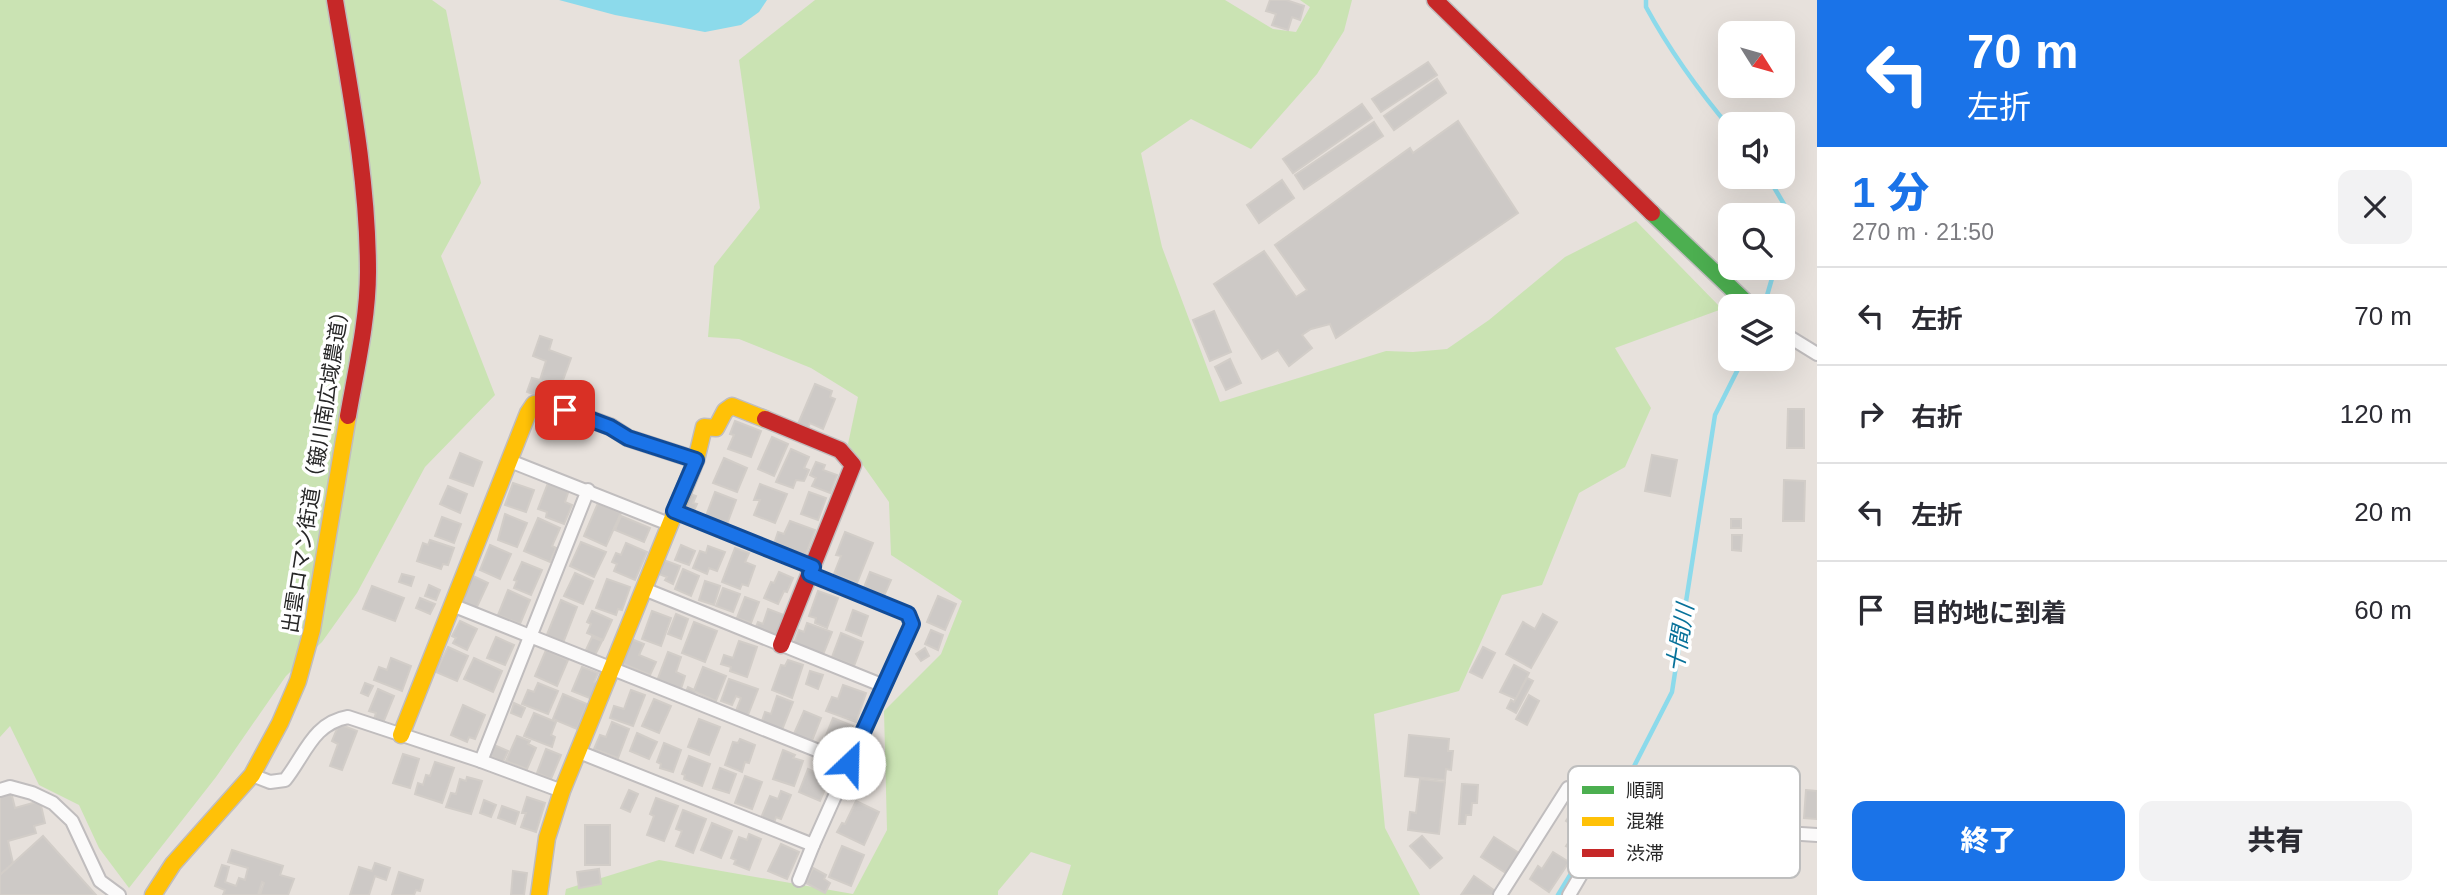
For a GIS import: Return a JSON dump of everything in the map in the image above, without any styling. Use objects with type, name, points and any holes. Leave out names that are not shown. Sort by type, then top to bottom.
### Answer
[{"type":"street","name":"出雲ロマン街道（簸川南広域農道）","points":[[153,895],[173,864],[252,775],[280,723],[298,681],[312,630],[360,346],[368,275],[361,161],[335,0]]},
{"type":"street","points":[[1435,0],[1614,177],[1737,294]]},
{"type":"street","points":[[1795,340],[1817,354]]},
{"type":"street","points":[[401,735],[528,413],[534,404],[543,402],[610,427],[628,438],[696,460]]},
{"type":"street","points":[[539,895],[547,838],[562,791],[696,460],[704,427],[716,428],[724,411],[732,406],[840,450],[853,465],[780,645]]},
{"type":"street","points":[[510,461],[671,517],[811,570],[908,614],[912,624],[799,880]]},
{"type":"street","points":[[481,761],[588,490]]},
{"type":"street","points":[[645,589],[884,686]]},
{"type":"street","points":[[452,605],[849,763]]},
{"type":"street","points":[[252,775],[270,782],[285,780],[299,763],[319,729],[334,719],[348,717],[562,791]]},
{"type":"street","points":[[579,752],[813,845]]},
{"type":"street","points":[[0,790],[10,787],[53,803],[72,821],[100,881],[119,895]]},
{"type":"street","points":[[1500,895],[1568,788]]},
{"type":"street","points":[[1569,895],[1579,878]]},
{"type":"green space","points":[[0,0],[432,0],[446,10],[481,183],[441,256],[495,395],[425,467],[357,593],[322,642],[286,676],[216,777],[129,888],[99,848],[79,805],[39,785],[10,726],[0,737]]},
{"type":"green space","points":[[815,0],[1225,0],[1273,29],[1296,32],[1310,7],[1300,0],[1352,0],[1344,31],[1317,74],[1251,149],[1191,119],[1141,153],[1162,247],[1220,402],[1386,351],[1447,349],[1489,320],[1565,257],[1636,221],[1718,305],[1718,310],[1615,348],[1651,408],[1625,467],[1579,493],[1542,585],[1502,595],[1459,691],[1374,714],[1385,828],[1420,895],[1062,895],[1071,865],[1031,852],[998,891],[998,895],[565,895],[566,889],[659,860],[853,894],[887,830],[884,711],[941,654],[962,601],[891,555],[889,502],[848,444],[858,397],[811,368],[739,339],[708,337],[714,266],[760,208],[739,60]]},
{"type":"water","points":[[559,0],[767,0],[759,12],[741,25],[705,32],[615,15]]},
{"type":"building","points":[[1270,0],[1286,0],[1304,6],[1300,20],[1292,17],[1288,30],[1272,25],[1276,14],[1266,11]]},
{"type":"building","points":[[1428,62],[1437,75],[1381,112],[1372,99]]},
{"type":"building","points":[[1437,79],[1446,93],[1394,130],[1384,116]]},
{"type":"building","points":[[1362,104],[1372,118],[1293,173],[1283,159]]},
{"type":"building","points":[[1458,121],[1518,213],[1336,338],[1330,324],[1311,329],[1302,335],[1312,348],[1289,366],[1278,350],[1262,359],[1214,284],[1264,251],[1296,297],[1307,290],[1275,245],[1410,148],[1413,153]]},
{"type":"building","points":[[1374,122],[1383,136],[1304,189],[1295,175]]},
{"type":"building","points":[[1282,180],[1294,198],[1259,223],[1247,205]]},
{"type":"building","points":[[1214,311],[1231,352],[1210,361],[1193,320]]},
{"type":"building","points":[[540,336],[552,340],[549,350],[571,358],[555,402],[527,392],[532,378],[540,380],[546,361],[533,356]]},
{"type":"building","points":[[1230,359],[1241,383],[1226,390],[1215,367]]},
{"type":"building","points":[[815,384],[832,391],[830,397],[835,399],[823,429],[810,423],[808,428],[798,424]]},
{"type":"building","points":[[1788,409],[1804,409],[1804,448],[1787,448]]},
{"type":"building","points":[[735,421],[761,431],[751,457],[728,449],[734,435],[730,434]]},
{"type":"building","points":[[772,437],[788,444],[774,476],[758,469]]},
{"type":"building","points":[[791,449],[809,457],[804,468],[809,470],[804,481],[796,480],[793,488],[776,482]]},
{"type":"building","points":[[460,453],[482,462],[473,486],[450,478]]},
{"type":"building","points":[[1652,455],[1677,460],[1670,496],[1645,491]]},
{"type":"building","points":[[724,458],[747,468],[737,492],[713,483]]},
{"type":"building","points":[[816,462],[825,465],[823,470],[837,475],[830,493],[812,486],[816,478],[810,475]]},
{"type":"building","points":[[1784,480],[1805,481],[1804,521],[1783,521]]},
{"type":"building","points":[[513,483],[534,490],[526,512],[505,505]]},
{"type":"building","points":[[548,483],[569,490],[565,502],[572,505],[564,524],[546,517],[547,512],[538,509]]},
{"type":"building","points":[[760,484],[787,494],[775,523],[754,515],[760,500],[754,500]]},
{"type":"building","points":[[448,486],[467,494],[460,513],[440,504]]},
{"type":"building","points":[[685,492],[696,496],[693,503],[697,504],[692,515],[679,510]]},
{"type":"building","points":[[715,492],[736,500],[727,524],[706,516]]},
{"type":"building","points":[[809,492],[826,498],[818,520],[801,514]]},
{"type":"building","points":[[598,503],[621,513],[606,546],[584,536]]},
{"type":"building","points":[[505,514],[527,523],[517,547],[498,540]]},
{"type":"building","points":[[621,516],[650,528],[644,542],[615,530]]},
{"type":"building","points":[[442,517],[461,524],[454,543],[435,536]]},
{"type":"building","points":[[538,518],[560,528],[552,546],[556,548],[550,562],[524,551]]},
{"type":"building","points":[[1731,519],[1741,519],[1741,528],[1731,528]]},
{"type":"building","points":[[790,521],[815,530],[804,559],[773,547],[778,532],[784,534]]},
{"type":"building","points":[[845,532],[873,543],[857,583],[834,574],[841,556],[836,555]]},
{"type":"building","points":[[1732,535],[1742,535],[1741,551],[1732,550]]},
{"type":"building","points":[[430,540],[454,548],[448,565],[443,564],[441,569],[417,561],[423,543],[428,545]]},
{"type":"building","points":[[581,542],[606,552],[594,577],[570,566]]},
{"type":"building","points":[[626,543],[647,552],[635,580],[614,571],[617,564],[612,562],[616,553],[621,555]]},
{"type":"building","points":[[490,545],[511,554],[500,579],[480,570]]},
{"type":"building","points":[[681,545],[695,551],[689,565],[675,560]]},
{"type":"building","points":[[708,546],[725,552],[717,571],[709,568],[707,574],[693,568],[700,551],[706,553]]},
{"type":"building","points":[[735,548],[749,553],[745,562],[755,566],[748,586],[742,584],[740,589],[722,582]]},
{"type":"building","points":[[661,559],[680,566],[673,584],[665,580],[667,577],[656,573]]},
{"type":"building","points":[[522,562],[542,570],[531,595],[514,588],[517,581],[514,580]]},
{"type":"building","points":[[683,569],[699,576],[691,596],[675,589]]},
{"type":"building","points":[[779,572],[793,578],[778,604],[764,598]]},
{"type":"building","points":[[870,572],[891,580],[883,598],[863,590]]},
{"type":"building","points":[[575,573],[593,581],[583,604],[564,596]]},
{"type":"building","points":[[402,574],[414,577],[411,586],[399,582]]},
{"type":"building","points":[[471,575],[488,583],[476,609],[462,603],[465,598],[461,596]]},
{"type":"building","points":[[607,579],[630,587],[622,610],[618,609],[616,615],[596,608]]},
{"type":"building","points":[[705,581],[720,586],[714,605],[699,600]]},
{"type":"building","points":[[429,585],[440,590],[436,600],[425,596]]},
{"type":"building","points":[[372,586],[404,598],[395,621],[363,609]]},
{"type":"building","points":[[723,588],[740,594],[733,612],[716,606]]},
{"type":"building","points":[[508,590],[530,600],[520,624],[498,615]]},
{"type":"building","points":[[818,591],[838,598],[827,628],[815,623],[816,618],[809,616]]},
{"type":"building","points":[[938,596],[956,604],[945,630],[927,622]]},
{"type":"building","points":[[745,597],[759,602],[751,623],[737,618]]},
{"type":"building","points":[[420,598],[435,604],[430,614],[416,608]]},
{"type":"building","points":[[561,600],[577,607],[563,643],[546,637]]},
{"type":"building","points":[[768,609],[784,615],[776,639],[754,631],[758,622],[763,624]]},
{"type":"building","points":[[853,610],[868,616],[861,636],[846,630]]},
{"type":"building","points":[[592,611],[612,620],[603,640],[587,633],[591,624],[587,622]]},
{"type":"building","points":[[652,611],[671,618],[661,646],[642,639]]},
{"type":"building","points":[[676,614],[688,619],[681,639],[668,634]]},
{"type":"building","points":[[1543,614],[1557,622],[1531,668],[1506,654],[1523,622],[1535,629]]},
{"type":"building","points":[[460,621],[477,629],[467,650],[453,643],[456,638],[452,636]]},
{"type":"building","points":[[694,622],[717,631],[705,662],[682,653]]},
{"type":"building","points":[[807,623],[832,632],[822,657],[793,646],[799,630],[804,632]]},
{"type":"building","points":[[931,630],[943,635],[938,650],[925,644]]},
{"type":"building","points":[[841,633],[863,642],[854,666],[832,657]]},
{"type":"building","points":[[496,637],[514,645],[505,665],[487,658]]},
{"type":"building","points":[[592,637],[602,641],[594,657],[585,652]]},
{"type":"building","points":[[629,638],[644,644],[639,655],[656,662],[650,675],[619,662]]},
{"type":"building","points":[[739,641],[757,647],[747,677],[730,671],[731,667],[721,664],[724,655],[733,658]]},
{"type":"building","points":[[448,647],[468,656],[457,681],[436,672]]},
{"type":"building","points":[[1483,647],[1495,653],[1482,678],[1470,672]]},
{"type":"building","points":[[925,648],[929,656],[921,661],[916,654]]},
{"type":"building","points":[[546,650],[568,660],[557,686],[535,676]]},
{"type":"building","points":[[668,652],[681,657],[676,672],[685,676],[681,689],[657,681]]},
{"type":"building","points":[[391,658],[411,666],[402,691],[374,680],[379,667],[387,670]]},
{"type":"building","points":[[474,658],[502,671],[493,692],[464,679]]},
{"type":"building","points":[[788,660],[803,665],[792,698],[772,690],[781,665],[785,666]]},
{"type":"building","points":[[1514,665],[1529,673],[1516,699],[1500,692]]},
{"type":"building","points":[[582,667],[598,673],[594,682],[598,683],[592,699],[572,691]]},
{"type":"building","points":[[703,667],[726,676],[716,701],[696,692],[693,700],[684,696],[688,687],[694,690]]},
{"type":"building","points":[[810,671],[823,675],[818,689],[806,684]]},
{"type":"building","points":[[1527,678],[1533,681],[1516,713],[1507,708],[1511,700],[1514,702]]},
{"type":"building","points":[[729,679],[758,689],[746,720],[734,716],[741,698],[736,696],[732,705],[721,701]]},
{"type":"building","points":[[365,683],[373,686],[368,696],[361,693]]},
{"type":"building","points":[[538,683],[558,691],[548,714],[522,704],[528,690],[534,692]]},
{"type":"building","points":[[843,685],[866,693],[856,722],[826,711],[832,697],[838,699]]},
{"type":"building","points":[[378,689],[394,696],[383,723],[374,719],[376,713],[369,711]]},
{"type":"building","points":[[631,690],[645,695],[633,726],[610,718],[614,706],[624,709]]},
{"type":"building","points":[[563,694],[587,704],[577,729],[553,719]]},
{"type":"building","points":[[1529,695],[1539,701],[1527,725],[1516,719]]},
{"type":"building","points":[[777,696],[793,702],[782,730],[773,726],[760,727],[765,712],[771,714]]},
{"type":"building","points":[[654,699],[671,706],[659,733],[642,726]]},
{"type":"building","points":[[514,703],[525,708],[521,717],[511,713]]},
{"type":"building","points":[[463,705],[485,715],[475,739],[469,737],[467,742],[451,735]]},
{"type":"building","points":[[804,711],[821,718],[811,743],[793,736]]},
{"type":"building","points":[[534,713],[556,722],[551,735],[555,737],[552,747],[524,736]]},
{"type":"building","points":[[833,718],[853,726],[843,752],[823,743]]},
{"type":"building","points":[[699,719],[720,727],[709,755],[688,747]]},
{"type":"building","points":[[612,722],[629,729],[618,758],[594,749],[600,735],[606,737]]},
{"type":"building","points":[[339,724],[357,731],[342,770],[330,766],[338,744],[332,741]]},
{"type":"building","points":[[637,733],[657,742],[649,759],[630,751]]},
{"type":"building","points":[[1409,735],[1449,739],[1448,751],[1453,751],[1451,770],[1446,769],[1445,780],[1405,776]]},
{"type":"building","points":[[517,736],[530,741],[528,744],[536,748],[527,769],[506,761]]},
{"type":"building","points":[[740,739],[755,745],[749,763],[745,762],[742,772],[725,765],[733,742],[738,743]]},
{"type":"building","points":[[664,743],[681,750],[673,772],[660,768],[661,764],[657,762]]},
{"type":"building","points":[[494,745],[508,751],[503,762],[492,757],[490,752]]},
{"type":"building","points":[[546,749],[561,755],[551,779],[537,773]]},
{"type":"building","points":[[783,750],[795,755],[793,758],[803,761],[794,786],[773,779]]},
{"type":"building","points":[[403,754],[419,759],[410,788],[393,783]]},
{"type":"building","points":[[689,756],[710,764],[702,786],[684,779],[685,775],[682,774]]},
{"type":"building","points":[[435,762],[454,768],[442,803],[415,794],[418,783],[423,785]]},
{"type":"building","points":[[720,768],[736,774],[729,793],[713,788]]},
{"type":"building","points":[[808,769],[816,773],[818,769],[831,775],[820,801],[799,792]]},
{"type":"building","points":[[745,776],[762,782],[752,809],[735,803]]},
{"type":"building","points":[[467,777],[482,781],[471,814],[446,807],[451,793],[456,794],[460,779],[466,781]]},
{"type":"building","points":[[1420,779],[1445,782],[1439,834],[1408,830],[1410,812],[1416,813]]},
{"type":"building","points":[[1462,784],[1478,785],[1477,803],[1472,803],[1471,815],[1466,815],[1465,824],[1459,824]]},
{"type":"building","points":[[629,790],[638,794],[630,812],[621,808]]},
{"type":"building","points":[[1806,790],[1817,791],[1817,819],[1804,818]]},
{"type":"building","points":[[781,791],[791,795],[781,819],[776,817],[774,823],[761,818],[770,796],[778,799]]},
{"type":"building","points":[[11,792],[15,808],[40,801],[45,823],[34,826],[36,833],[8,841],[13,863],[0,875],[0,795]]},
{"type":"building","points":[[527,797],[545,803],[536,832],[521,827],[526,813],[522,813]]},
{"type":"building","points":[[656,798],[678,806],[664,841],[647,835],[654,816],[650,814]]},
{"type":"building","points":[[484,800],[496,805],[491,817],[480,813]]},
{"type":"building","points":[[856,801],[879,812],[864,845],[837,832],[842,823],[845,824]]},
{"type":"building","points":[[502,806],[519,812],[515,824],[498,818]]},
{"type":"building","points":[[683,810],[706,819],[693,853],[676,846],[682,831],[676,829]]},
{"type":"building","points":[[712,823],[732,831],[721,858],[701,850]]},
{"type":"building","points":[[585,825],[610,825],[610,865],[585,865]]},
{"type":"building","points":[[749,834],[761,839],[749,870],[734,864],[736,860],[731,858],[739,837],[747,840]]},
{"type":"building","points":[[43,836],[96,895],[0,895],[0,875]]},
{"type":"building","points":[[1422,836],[1442,858],[1430,868],[1410,846]]},
{"type":"building","points":[[1494,837],[1519,853],[1506,873],[1481,857]]},
{"type":"building","points":[[781,844],[799,852],[787,879],[768,871]]},
{"type":"building","points":[[842,846],[864,855],[851,886],[829,877]]},
{"type":"building","points":[[232,850],[283,866],[280,875],[294,879],[288,895],[260,895],[264,883],[262,882],[258,895],[223,895],[225,890],[215,886],[222,865],[229,867],[225,882],[236,886],[239,878],[245,880],[248,868],[228,862]]},
{"type":"building","points":[[1553,852],[1568,861],[1549,892],[1530,879],[1538,866],[1542,869]]},
{"type":"building","points":[[375,863],[390,868],[386,880],[375,876],[369,895],[350,895],[359,867],[372,871]]},
{"type":"building","points":[[813,868],[826,875],[824,879],[830,883],[825,893],[806,883]]},
{"type":"building","points":[[599,869],[601,884],[579,888],[577,872]]},
{"type":"building","points":[[513,871],[527,873],[524,895],[511,895]]},
{"type":"building","points":[[399,872],[423,880],[420,891],[416,890],[414,895],[392,895]]},
{"type":"building","points":[[1474,876],[1495,891],[1492,895],[1461,895]]},
{"type":"waterway","name":"十間川","points":[[1646,0],[1646,7],[1675,55],[1718,113]]},
{"type":"waterway","name":"十間川","points":[[1775,189],[1783,203]]},
{"type":"waterway","name":"十間川","points":[[1767,294],[1772,280]]},
{"type":"waterway","name":"十間川","points":[[1634,766],[1672,692],[1715,415],[1737,371]]},
{"type":"waterway","name":"十間川","points":[[1558,895],[1568,878]]},
{"type":"traffic: fast","points":[[1652,213],[1737,294]]},
{"type":"traffic: slow","points":[[401,735],[528,413],[534,404],[543,402],[611,427]]},
{"type":"traffic: slow","points":[[539,895],[547,838],[562,791],[696,460],[704,427],[716,428],[725,411],[732,406],[765,419]]},
{"type":"traffic: slow","points":[[153,895],[173,864],[252,775],[280,723],[298,681],[312,630],[348,416]]},
{"type":"traffic: jam","points":[[335,0],[357,135],[367,238],[366,308],[348,416]]},
{"type":"traffic: jam","points":[[1435,0],[1652,213]]},
{"type":"traffic: jam","points":[[765,419],[840,450],[853,465],[781,645]]},
{"type":"traffic: jam","points":[[611,427],[628,438],[696,460]]},
{"type":"route","points":[[565,410],[610,427],[628,438],[696,460],[674,511],[813,567],[810,574],[908,614],[912,624],[849,763]]}]
